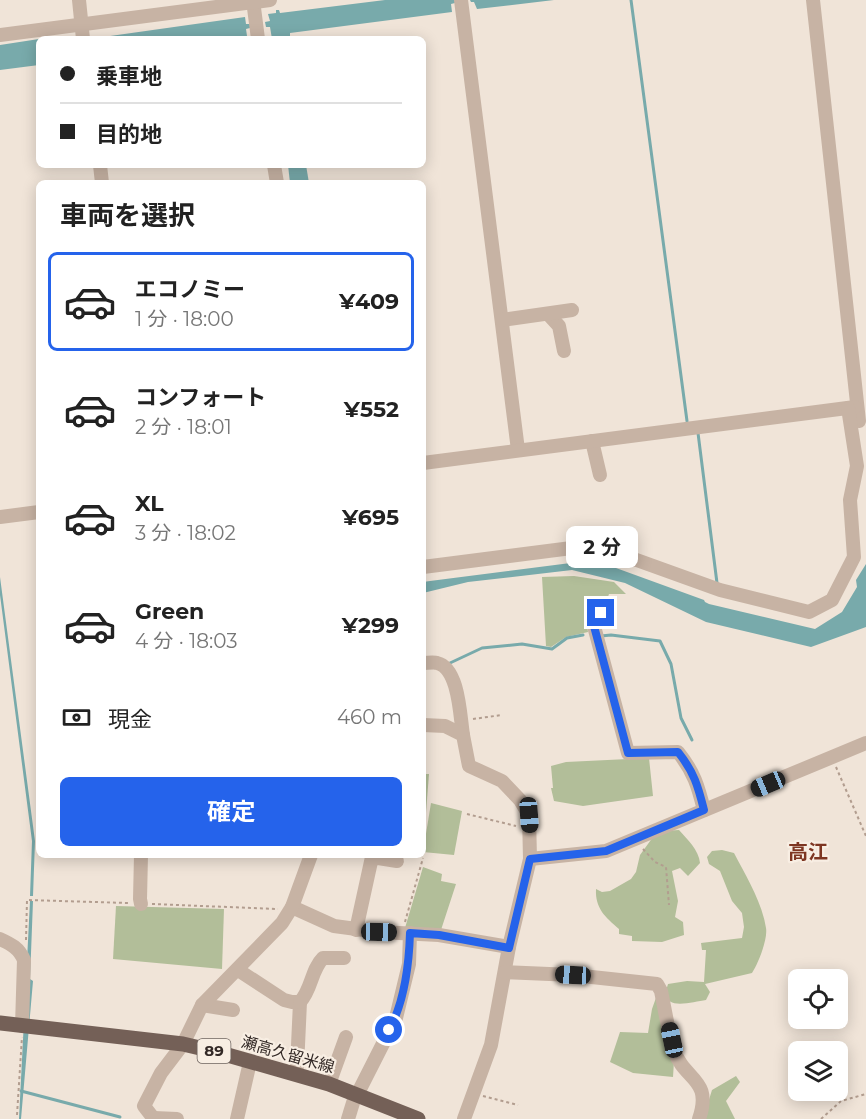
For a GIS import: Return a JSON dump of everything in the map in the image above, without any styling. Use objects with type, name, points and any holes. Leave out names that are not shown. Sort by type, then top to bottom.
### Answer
[{"type":"main road","name":"瀬高久留米線","points":[[0,1023],[183,1044],[358,1091],[418,1119]]},
{"type":"street","points":[[79,0],[83,32]]},
{"type":"street","points":[[0,35],[83,32],[253,1],[270,0]]},
{"type":"street","points":[[426,567],[595,545],[720,590],[809,612],[832,600],[854,557],[850,500],[857,466],[813,0]]},
{"type":"street","points":[[253,1],[258,36]]},
{"type":"street","points":[[461,6],[518,450]]},
{"type":"street","points":[[502,320],[572,310]]},
{"type":"street","points":[[548,314],[559,326],[564,351]]},
{"type":"street","points":[[426,463],[852,407]]},
{"type":"street","points":[[852,407],[864,453],[866,480]]},
{"type":"street","points":[[592,441],[600,475]]},
{"type":"street","points":[[0,517],[36,512]]},
{"type":"street","points":[[601,613],[591,615],[628,753],[678,752],[689,765],[697,781],[704,810]]},
{"type":"street","points":[[426,663],[437,663],[447,669],[454,679],[469,766],[501,781],[520,800],[529,815],[530,859],[509,948],[491,1045],[464,1119]]},
{"type":"street","points":[[426,725],[446,726],[463,735]]},
{"type":"street","points":[[530,859],[606,851],[866,743]]},
{"type":"street","points":[[141,858],[141,904]]},
{"type":"street","points":[[177,1119],[154,1118],[144,1106],[161,1073],[183,1044],[202,1005],[282,923],[292,907],[310,858]]},
{"type":"street","points":[[356,930],[372,858]]},
{"type":"street","points":[[378,858],[397,861]]},
{"type":"street","points":[[292,907],[334,926],[356,930],[439,935],[509,948]]},
{"type":"street","points":[[348,1119],[358,1091],[396,1018],[409,964],[406,932]]},
{"type":"street","points":[[0,939],[15,946],[24,960],[22,1026]]},
{"type":"street","points":[[297,1067],[300,1002],[308,990],[318,963],[323,958],[344,958]]},
{"type":"street","points":[[238,970],[284,1000],[300,1002]]},
{"type":"street","points":[[505,972],[573,975],[657,984],[661,990],[675,1052],[702,1088],[704,1100],[699,1119]]},
{"type":"street","points":[[202,1005],[233,1010]]},
{"type":"street","points":[[329,1084],[346,1037]]},
{"type":"street","points":[[237,1119],[250,1062]]},
{"type":"path","points":[[461,720],[502,715]]},
{"type":"path","points":[[831,757],[866,836]]},
{"type":"path","points":[[467,814],[530,829]]},
{"type":"path","points":[[640,837],[643,850],[649,857],[666,867],[669,905]]},
{"type":"path","points":[[406,932],[423,858]]},
{"type":"path","points":[[16,1115],[22,1026]]},
{"type":"path","points":[[475,1093],[518,1106]]},
{"type":"path","points":[[821,1119],[841,1101],[866,1094]]},
{"type":"green space","points":[[574,576],[614,582],[626,594],[609,594],[604,608],[584,606],[588,632],[566,637],[551,647],[546,646],[542,577]]},
{"type":"green space","points":[[649,758],[653,796],[583,806],[554,801],[551,788],[553,788],[551,766],[566,762]]},
{"type":"green space","points":[[426,774],[429,774],[426,812]]},
{"type":"green space","points":[[431,803],[462,811],[454,855],[426,852],[426,834]]},
{"type":"green space","points":[[679,830],[695,849],[700,863],[688,876],[680,868],[672,871],[678,901],[675,917],[683,922],[684,935],[662,942],[632,941],[632,936],[619,934],[619,929],[602,912],[597,902],[596,889],[602,892],[610,891],[631,879],[636,872],[640,855],[653,837],[664,831]]},
{"type":"green space","points":[[722,850],[734,853],[748,880],[764,918],[766,938],[752,973],[705,984],[710,992],[706,1000],[678,1004],[668,999],[666,993],[668,984],[687,981],[704,982],[706,950],[702,950],[701,943],[742,938],[744,927],[742,913],[732,901],[720,871],[709,864],[707,857],[712,851]]},
{"type":"green space","points":[[423,867],[442,874],[441,881],[456,884],[440,933],[405,928]]},
{"type":"green space","points":[[116,906],[224,909],[222,969],[113,959]]},
{"type":"green space","points":[[657,995],[674,1061],[673,1077],[633,1073],[610,1062],[620,1032],[648,1033]]},
{"type":"green space","points":[[736,1076],[740,1082],[726,1101],[735,1119],[703,1119],[712,1090]]},
{"type":"water","points":[[385,0],[455,0],[455,3],[451,4],[452,12],[290,33],[290,36],[272,36],[270,27],[266,27],[265,22],[270,21],[268,14],[276,13],[276,10],[280,13]]},
{"type":"water","points":[[470,0],[554,0],[477,9],[474,2]]},
{"type":"water","points":[[245,17],[246,24],[250,24],[250,28],[246,29],[247,36],[110,36]]},
{"type":"water","points":[[36,39],[36,65],[0,70],[0,45]]},
{"type":"water","points":[[288,168],[306,168],[308,180],[290,180]]},
{"type":"water","points":[[594,560],[704,600],[709,604],[815,629],[842,612],[857,587],[856,580],[866,564],[866,627],[811,647],[706,622],[625,583],[572,570],[468,582],[426,592],[426,582]]},
{"type":"water","points":[[0,577],[35,841],[33,896],[30,896],[32,841],[0,595]]},
{"type":"water","points":[[30,901],[33,901],[30,979],[33,981],[21,1119],[19,1119]]},
{"type":"waterway","points":[[631,0],[687,421]]},
{"type":"waterway","points":[[698,433],[717,583]]},
{"type":"waterway","points":[[450,663],[482,648],[522,644],[552,649],[567,638],[583,635]]},
{"type":"waterway","points":[[601,636],[611,635],[660,641],[671,664],[681,718],[692,740]]},
{"type":"waterway","points":[[21,1091],[120,1117]]},
{"type":"district","name":"高江","points":[[808,852]]},
{"type":"route","points":[[389,1030],[396,1018],[409,964],[410,933],[439,935],[509,948],[530,859],[606,851],[704,810],[697,781],[689,765],[678,752],[628,753],[591,615],[601,613]]}]
